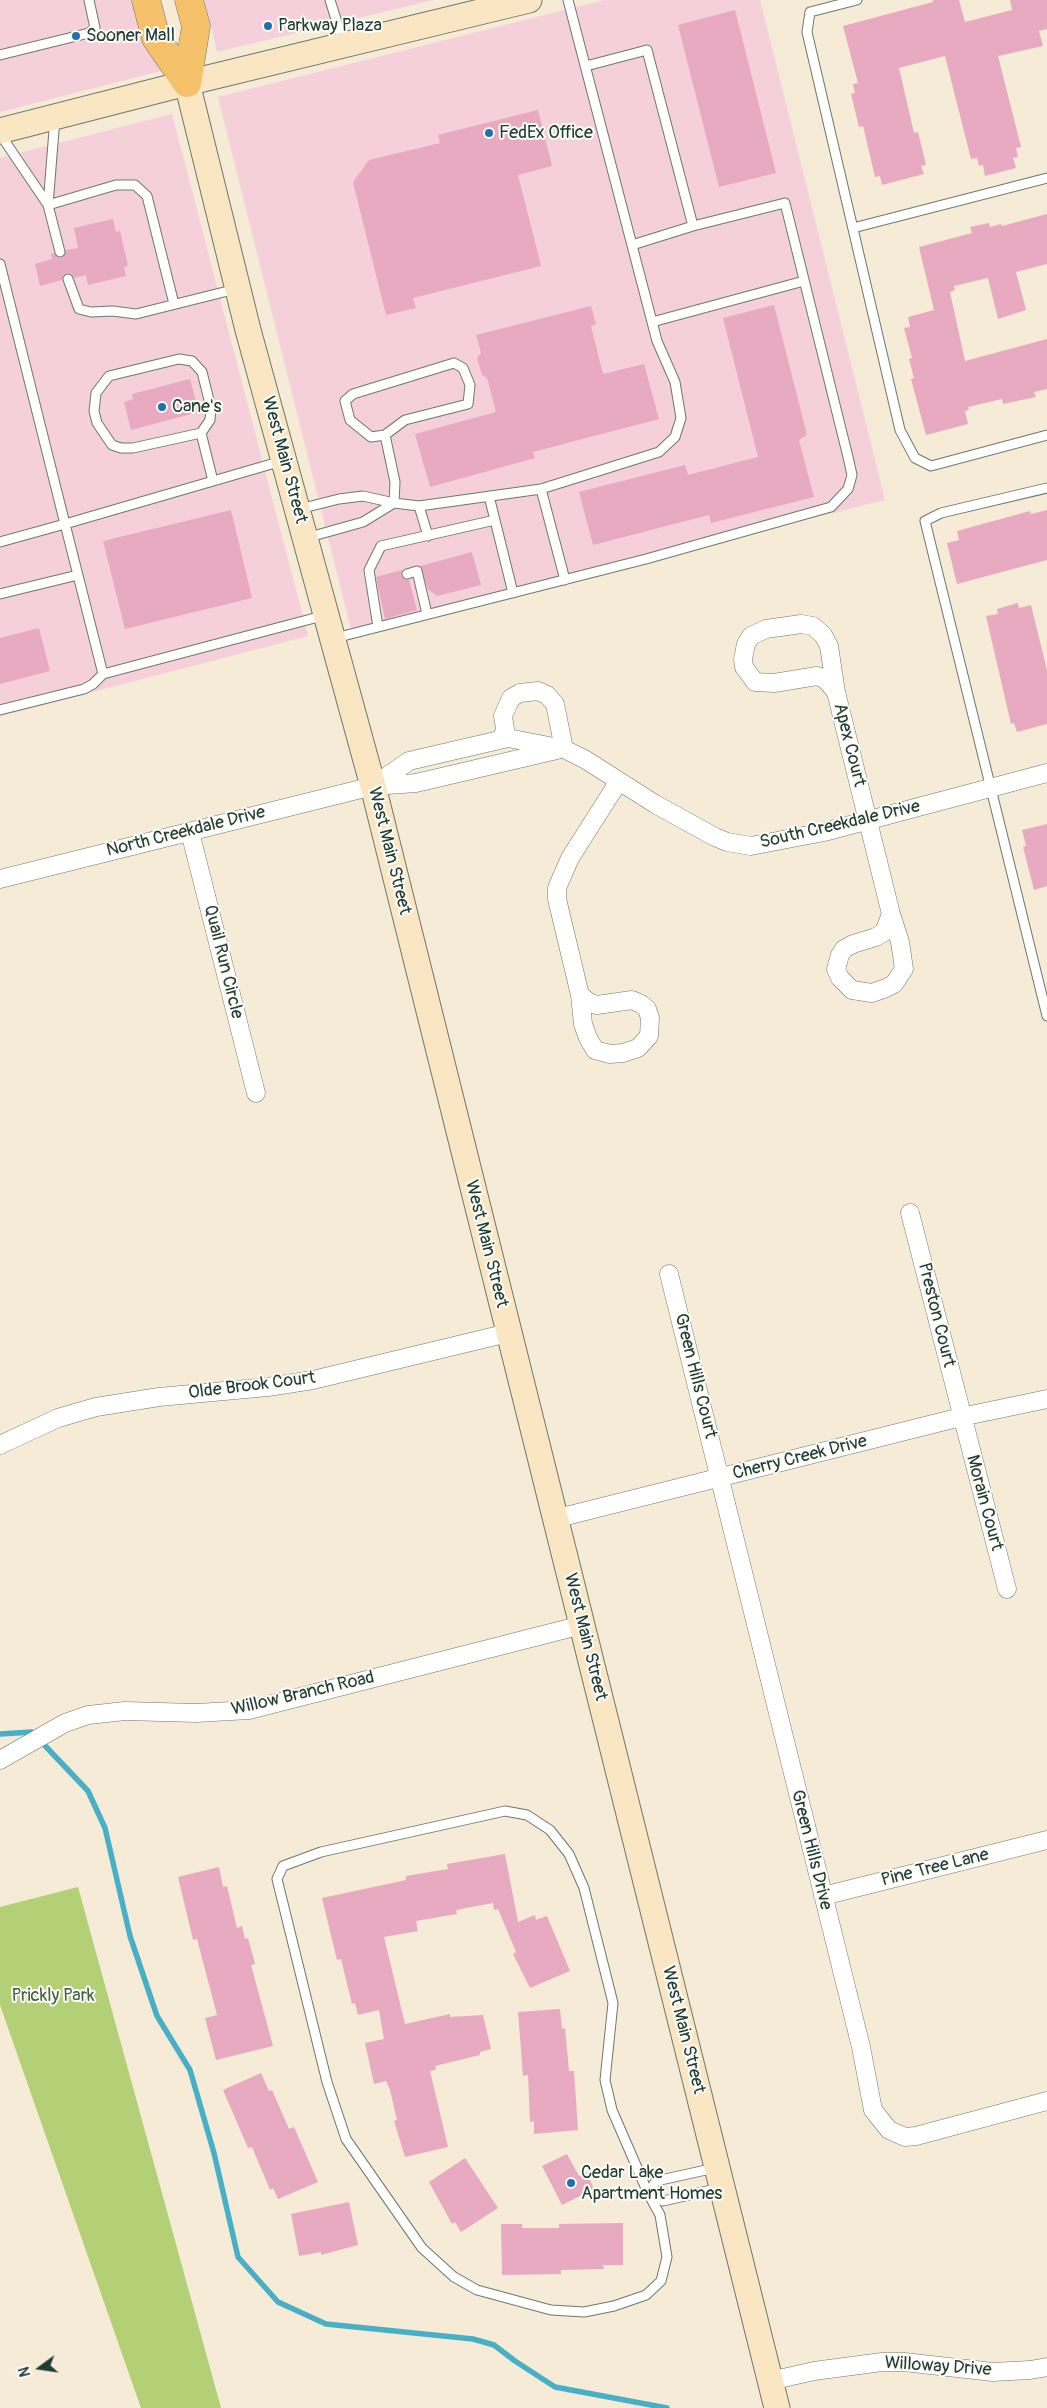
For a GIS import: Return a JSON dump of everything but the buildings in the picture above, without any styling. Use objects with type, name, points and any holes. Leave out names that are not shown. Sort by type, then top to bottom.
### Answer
[{"type":"main road","name":"West Main Street","points":[[146,0],[156,38],[187,83],[238,288],[373,786],[554,1519],[777,2408]]},
{"type":"main road","name":"West Main Street","points":[[187,83],[196,26],[189,0]]},
{"type":"main road","points":[[0,132],[187,83],[517,1]]},
{"type":"street","name":"Apex Court","points":[[836,692],[825,680],[817,676],[774,683],[755,682],[744,667],[743,659],[746,644],[751,636],[766,629],[801,624],[813,626],[823,635],[829,646],[836,692],[867,820],[904,959],[904,969],[900,978],[886,988],[872,993],[852,990],[840,978],[836,969],[840,955],[844,949],[853,944],[876,937],[884,932],[891,914]]},
{"type":"street","points":[[373,786],[416,783],[564,749],[555,704],[547,695],[538,691],[520,692],[512,698],[503,716],[505,729],[502,739]]},
{"type":"street","name":"South Creekdale Drive","points":[[373,786],[409,761],[508,738],[564,749],[715,838],[739,844],[765,844],[867,820],[1047,773]]},
{"type":"street","points":[[580,996],[560,914],[557,888],[570,858],[620,781]]},
{"type":"street","name":"North Creekdale Drive","points":[[0,879],[373,786]]},
{"type":"street","name":"Quail Run Circle","points":[[190,832],[256,1093]]},
{"type":"street","name":"Preston Court","points":[[910,1213],[961,1417]]},
{"type":"street","name":"Green Hills Court","points":[[670,1274],[720,1478]]},
{"type":"street","name":"Olde Brook Court","points":[[0,1445],[58,1418],[96,1406],[159,1397],[268,1388],[313,1380],[508,1333]]},
{"type":"street","name":"Cherry Creek Drive","points":[[554,1519],[961,1417],[1047,1399]]},
{"type":"street","name":"Morain Court","points":[[961,1417],[1006,1589]]},
{"type":"street","name":"Green Hills Drive","points":[[720,1478],[861,2048],[873,2110],[889,2130],[905,2137],[916,2136],[975,2118],[1047,2101]]},
{"type":"street","name":"Willow Branch Road","points":[[0,1760],[65,1723],[104,1712],[205,1713],[249,1710],[582,1625]]},
{"type":"street","name":"Pine Tree Lane","points":[[823,1896],[1047,1840]]},
{"type":"street","name":"Willoway Drive","points":[[770,2381],[814,2371],[882,2362],[904,2362],[993,2372],[1047,2367]]},
{"type":"lane","points":[[0,55],[89,33],[95,28],[89,0]]},
{"type":"lane","points":[[330,0],[344,45]]},
{"type":"lane","points":[[298,510],[339,499],[363,496],[419,506],[541,489],[659,452],[675,437],[681,418],[675,382],[657,341],[568,0]]},
{"type":"lane","points":[[857,0],[810,12],[807,32],[900,430],[916,458],[931,466],[1047,435]]},
{"type":"lane","points":[[586,66],[647,50],[694,226]]},
{"type":"lane","points":[[55,117],[48,205],[60,252]]},
{"type":"lane","points":[[0,132],[48,205]]},
{"type":"lane","points":[[853,228],[1047,178]]},
{"type":"lane","points":[[48,205],[116,185],[135,185],[147,196],[174,304]]},
{"type":"lane","points":[[0,710],[84,689],[93,684],[103,674],[329,627],[378,627],[646,559],[831,507],[848,489],[852,475],[785,203],[694,226],[632,245]]},
{"type":"lane","points":[[0,264],[103,674]]},
{"type":"lane","points":[[68,279],[79,308],[91,312],[113,311],[136,314],[238,288]]},
{"type":"lane","points":[[652,322],[804,281]]},
{"type":"lane","points":[[201,433],[133,448],[115,447],[108,441],[97,423],[94,411],[96,393],[110,376],[179,358],[192,362],[202,372],[211,408],[210,420],[201,433],[212,481]]},
{"type":"lane","points":[[454,363],[463,368],[470,386],[468,404],[405,420],[385,435],[371,437],[350,420],[345,400],[353,394],[454,363]]},
{"type":"lane","points":[[385,435],[395,482],[394,503]]},
{"type":"lane","points":[[0,542],[284,460]]},
{"type":"lane","points":[[1047,488],[941,513],[925,521],[1047,1016]]},
{"type":"lane","points":[[541,489],[565,580]]},
{"type":"lane","points":[[489,496],[513,593]]},
{"type":"lane","points":[[306,538],[362,522],[394,503]]},
{"type":"lane","points":[[419,506],[428,536]]},
{"type":"lane","points":[[378,627],[377,603],[370,570],[381,546],[495,520]]},
{"type":"lane","points":[[407,574],[417,571],[417,592],[427,614]]},
{"type":"lane","points":[[0,594],[78,574]]},
{"type":"lane","points":[[648,2193],[660,2215],[667,2257],[661,2281],[646,2295],[614,2306],[584,2312],[551,2310],[477,2290],[454,2277],[422,2248],[346,2139],[327,2082],[279,1888],[277,1879],[283,1866],[320,1852],[506,1811],[527,1815],[550,1830],[569,1854],[584,1888],[613,2003],[605,2080],[612,2110],[648,2193],[663,2201],[720,2178]]},
{"type":"lane","points":[[648,2193],[656,2181],[720,2178]]},
{"type":"shaded area","name":"Sooner Mall","points":[[0,0],[142,0],[161,71],[0,112]]},
{"type":"shaded area","name":"Parkway Plaza","points":[[205,0],[433,0],[217,52]]},
{"type":"shaded area","points":[[605,0],[760,0],[885,500],[352,633],[218,97]]},
{"type":"shaded area","points":[[172,114],[308,636],[0,716],[0,158]]},
{"type":"green space","name":"Prickly Park","points":[[78,1887],[221,2408],[141,2408],[0,2005],[0,1907]]},
{"type":"waterway","points":[[0,1734],[32,1732],[88,1791],[105,1828],[130,1936],[157,2016],[190,2070],[214,2153],[238,2257],[278,2302],[326,2324],[473,2339],[494,2345],[555,2387],[667,2408]]},
{"type":"place","name":"Parkway Plaza","points":[[268,26]]},
{"type":"place","name":"Sooner Mall","points":[[76,36]]},
{"type":"place","name":"FedEx Office","points":[[489,133]]},
{"type":"place","name":"Cane's","points":[[162,407]]},
{"type":"place","name":"Cedar Lake Apartment Homes","points":[[571,2183]]}]
